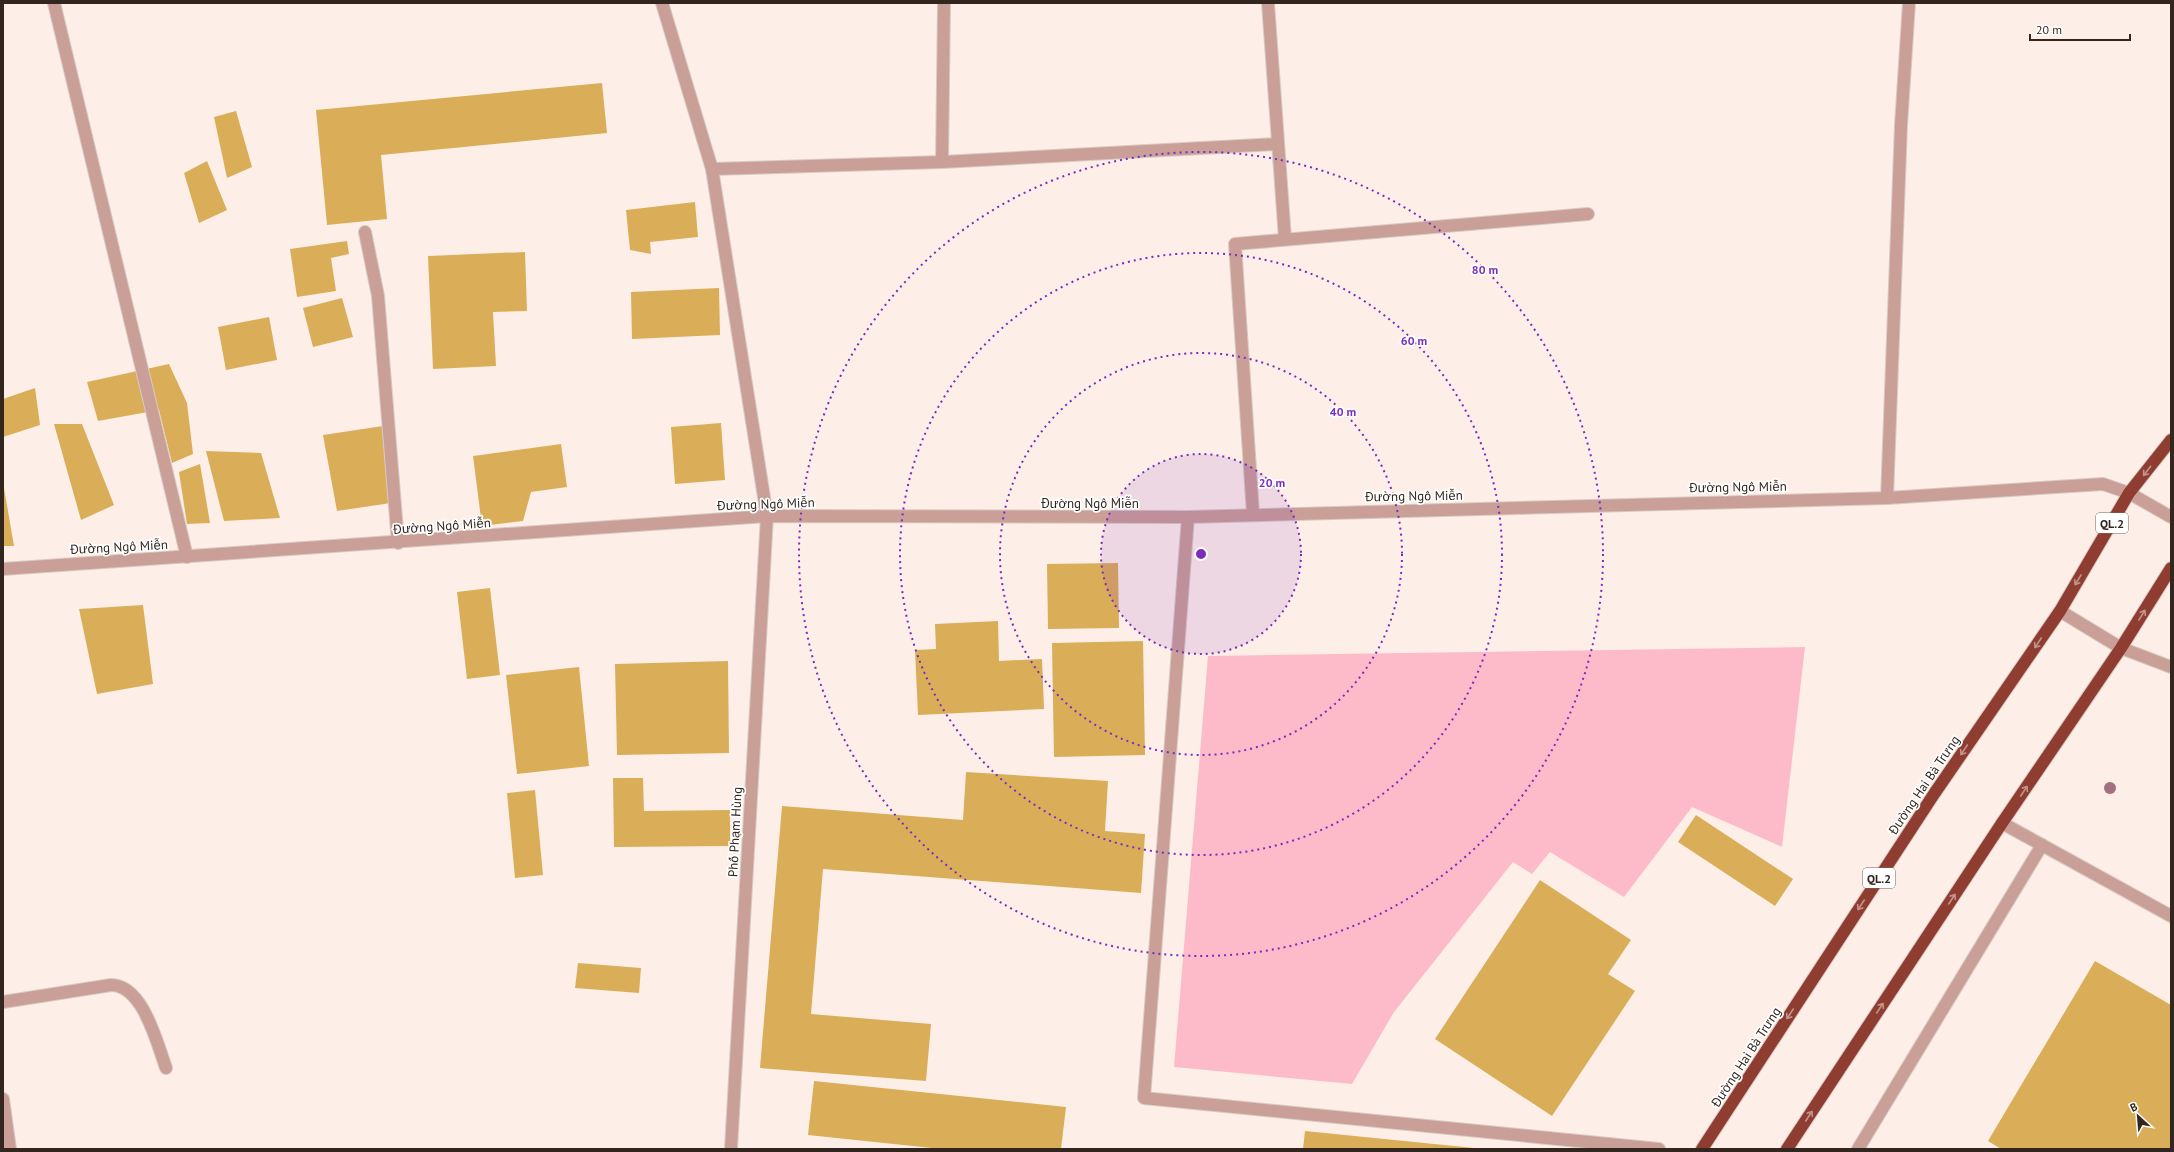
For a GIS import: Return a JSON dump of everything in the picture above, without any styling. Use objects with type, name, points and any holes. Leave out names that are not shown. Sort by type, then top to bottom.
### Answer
[{"type":"highway","name":"Đường Hai Bà Trưng","points":[[1702,1149],[1934,794],[2060,611],[2129,493],[2171,440]]},
{"type":"highway","points":[[1788,1149],[2002,823],[2121,648],[2171,568]]},
{"type":"street","points":[[54,3],[187,557]]},
{"type":"street","name":"Phố Phạm Hùng","points":[[662,3],[712,169],[767,516],[731,1149]]},
{"type":"street","points":[[942,162],[944,3]]},
{"type":"street","points":[[1268,3],[1285,240]]},
{"type":"street","points":[[1887,498],[1901,125],[1909,3]]},
{"type":"street","points":[[712,169],[942,162],[1278,144]]},
{"type":"street","points":[[1253,514],[1235,244],[1588,214]]},
{"type":"street","points":[[365,232],[378,296],[398,543]]},
{"type":"street","name":"Đường Ngô Miễn","points":[[3,569],[398,543],[767,516],[1188,517],[1253,514],[1887,498],[2103,484],[2129,493],[2171,517]]},
{"type":"street","points":[[1188,517],[1144,1098],[1659,1149]]},
{"type":"street","points":[[2060,611],[2121,648],[2171,667]]},
{"type":"street","points":[[2002,823],[2171,916]]},
{"type":"street","points":[[1858,1149],[2042,845]]},
{"type":"street","points":[[3,1002],[111,985],[124,986],[139,1003],[146,1016],[166,1068]]},
{"type":"street","points":[[3,1099],[10,1149]]},
{"type":"shaded area","points":[[1805,647],[1782,847],[1692,807],[1624,897],[1550,852],[1532,874],[1513,862],[1394,1012],[1352,1084],[1174,1067],[1208,656]]},
{"type":"building","points":[[602,83],[607,133],[381,155],[387,219],[327,225],[316,110]]},
{"type":"building","points":[[236,111],[252,167],[227,178],[214,117]]},
{"type":"building","points":[[207,161],[227,210],[199,223],[184,173]]},
{"type":"building","points":[[695,202],[698,237],[650,242],[651,254],[630,250],[626,210]]},
{"type":"building","points":[[347,241],[349,254],[331,258],[336,291],[297,297],[290,249]]},
{"type":"building","points":[[525,252],[527,311],[493,312],[496,366],[433,369],[428,256]]},
{"type":"building","points":[[719,288],[720,335],[632,339],[631,292]]},
{"type":"building","points":[[342,298],[353,337],[313,347],[303,308]]},
{"type":"building","points":[[269,317],[277,360],[226,370],[218,327]]},
{"type":"building","points":[[169,364],[187,403],[193,454],[172,463],[159,410],[98,421],[87,382]]},
{"type":"building","points":[[35,388],[40,425],[3,437],[3,399]]},
{"type":"building","points":[[721,423],[725,480],[675,484],[671,427]]},
{"type":"building","points":[[54,424],[82,424],[114,505],[81,520]]},
{"type":"building","points":[[383,426],[391,503],[337,511],[323,435]]},
{"type":"building","points":[[561,444],[567,487],[531,492],[523,521],[482,526],[473,456]]},
{"type":"building","points":[[206,451],[261,453],[280,518],[224,521]]},
{"type":"building","points":[[200,464],[210,523],[187,524],[179,472]]},
{"type":"building","points":[[4,488],[14,546],[3,546]]},
{"type":"building","points":[[1118,563],[1119,628],[1048,629],[1047,564]]},
{"type":"building","points":[[490,588],[500,675],[467,679],[457,592]]},
{"type":"building","points":[[143,605],[153,684],[97,694],[79,609]]},
{"type":"building","points":[[998,621],[999,661],[1042,659],[1044,709],[918,715],[915,650],[936,649],[935,624]]},
{"type":"building","points":[[1143,641],[1145,755],[1054,757],[1052,643]]},
{"type":"building","points":[[728,661],[729,753],[617,755],[615,664]]},
{"type":"building","points":[[579,667],[589,766],[517,774],[506,675]]},
{"type":"building","points":[[966,772],[1108,781],[1105,831],[1145,834],[1141,893],[823,869],[811,1014],[931,1024],[926,1081],[760,1068],[782,806],[963,820]]},
{"type":"building","points":[[613,778],[643,778],[644,811],[730,810],[730,846],[614,847]]},
{"type":"building","points":[[535,790],[543,875],[515,878],[507,793]]},
{"type":"building","points":[[1696,815],[1793,879],[1775,906],[1678,842]]},
{"type":"building","points":[[1540,880],[1631,940],[1608,974],[1635,991],[1552,1116],[1435,1039]]},
{"type":"building","points":[[2095,961],[2171,1005],[2171,1149],[2001,1149],[1988,1141]]},
{"type":"building","points":[[578,963],[641,968],[639,993],[575,988]]},
{"type":"building","points":[[814,1081],[1066,1107],[1061,1149],[941,1149],[808,1135]]},
{"type":"building","points":[[1305,1131],[1474,1148],[1303,1149]]}]
